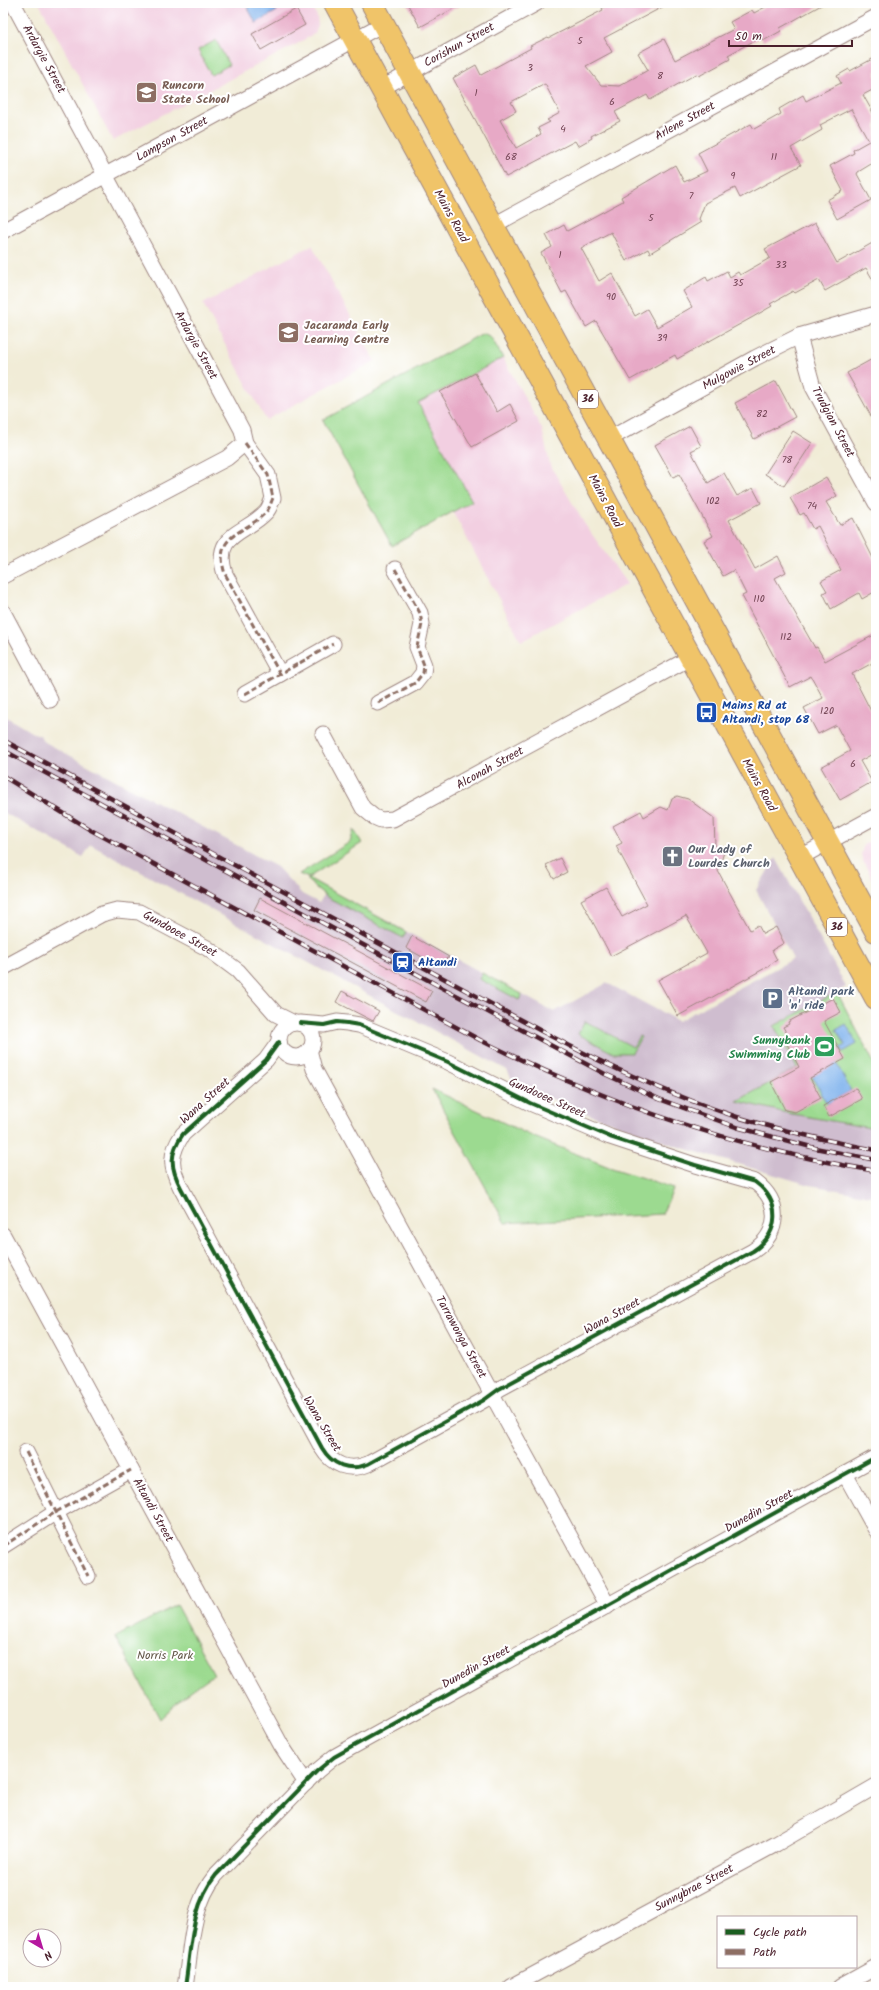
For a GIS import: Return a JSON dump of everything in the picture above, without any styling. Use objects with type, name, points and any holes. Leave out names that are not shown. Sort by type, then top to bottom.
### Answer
[{"type":"main road","name":"Mains Road","points":[[335,3],[876,998]]},
{"type":"main road","name":"36","points":[[372,3],[494,225],[876,931]]},
{"type":"street","name":"Ardargie Street","points":[[13,3],[106,175],[118,202],[242,430],[245,443],[268,475],[274,498],[267,511],[233,535],[224,546],[221,561],[225,574],[280,674]]},
{"type":"street","name":"Corishun Street","points":[[382,88],[537,3]]},
{"type":"street","name":"Arlene Street","points":[[494,225],[876,17]]},
{"type":"street","name":"Lampson Street","points":[[3,231],[384,24]]},
{"type":"street","name":"Mulgowie Street","points":[[609,439],[755,358],[799,336],[876,314]]},
{"type":"street","name":"Trudgian Street","points":[[799,336],[813,387],[876,503]]},
{"type":"street","points":[[3,576],[227,458],[245,443]]},
{"type":"street","points":[[378,703],[415,683],[423,673],[424,665],[417,647],[422,624],[420,613],[395,569]]},
{"type":"street","points":[[3,612],[50,700]]},
{"type":"street","points":[[245,694],[333,644]]},
{"type":"street","name":"Alconah Street","points":[[323,734],[363,808],[374,817],[381,820],[393,819],[690,658]]},
{"type":"street","points":[[799,858],[876,816]]},
{"type":"street","name":"Gundooee Street","points":[[3,968],[102,914],[118,910],[129,910],[149,916],[218,954],[238,971],[276,1014],[297,1023],[324,1025],[336,1022],[359,1025],[448,1062],[569,1121],[653,1152],[751,1181],[762,1187],[774,1210]]},
{"type":"street","points":[[276,1014],[294,1046]]},
{"type":"street","points":[[294,1046],[283,1029],[297,1023]]},
{"type":"street","name":"Tarrawonga Street","points":[[297,1023],[306,1026],[294,1046],[314,1068],[608,1606]]},
{"type":"street","points":[[294,1046],[324,1025]]},
{"type":"street","name":"Wana Street","points":[[294,1046],[266,1060],[183,1134],[174,1150],[172,1167],[181,1188],[325,1454],[341,1466],[355,1468],[362,1467],[753,1251],[767,1239],[774,1220],[774,1210]]},
{"type":"street","name":"Altandi Street","points":[[5,1244],[131,1470],[281,1745],[306,1783]]},
{"type":"street","points":[[26,1452],[88,1576]]},
{"type":"street","name":"Dunedin Street","points":[[185,1987],[198,1910],[206,1889],[216,1875],[306,1783],[334,1757],[876,1457]]},
{"type":"street","points":[[3,1546],[56,1512],[131,1470]]},
{"type":"street","points":[[845,1474],[876,1530]]},
{"type":"street","name":"Sunnybrae Street","points":[[511,1987],[769,1847],[876,1786]]},
{"type":"street","points":[[840,1987],[876,1968]]},
{"type":"shaded area","name":"Runcorn State School","points":[[39,3],[310,3],[317,16],[318,25],[315,33],[297,44],[113,141]]},
{"type":"shaded area","name":"Jacaranda Early Learning Centre","points":[[312,245],[375,361],[266,420],[203,304]]},
{"type":"shaded area","points":[[503,358],[542,429],[550,465],[584,523],[627,584],[521,641],[453,512],[472,501],[418,403]]},
{"type":"shaded area","points":[[3,715],[31,732],[40,735],[43,741],[277,867],[302,894],[319,903],[324,895],[308,881],[308,878],[554,1012],[607,983],[678,1021],[793,959],[756,890],[776,858],[846,987],[774,1026],[797,1068],[737,1101],[787,1113],[876,1129],[876,1197],[810,1185],[679,1147],[588,1114],[550,1098],[513,1081],[507,1070],[91,845],[83,857],[3,812]]},
{"type":"shaded area","points":[[876,838],[876,886],[861,855],[864,844]]},
{"type":"green space","points":[[216,40],[229,65],[211,75],[198,50]]},
{"type":"green space","points":[[483,333],[491,337],[503,358],[418,403],[472,501],[392,546],[323,420]]},
{"type":"green space","points":[[354,830],[362,843],[308,878],[299,874],[350,842]]},
{"type":"green space","points":[[308,878],[406,932],[403,938],[327,897],[308,881]]},
{"type":"green space","points":[[482,973],[522,994],[519,1000],[479,979]]},
{"type":"green space","name":"Sunnybank Swimming Club","points":[[837,992],[876,1067],[876,1129],[787,1113],[737,1101],[797,1068],[774,1026]]},
{"type":"green space","points":[[585,1021],[633,1047],[639,1036],[641,1037],[632,1053],[613,1053],[578,1034]]},
{"type":"green space","points":[[432,1089],[534,1137],[609,1167],[674,1188],[662,1214],[505,1223]]},
{"type":"green space","name":"Norris Park","points":[[176,1605],[214,1674],[185,1695],[160,1719],[116,1637]]},
{"type":"water","points":[[245,3],[272,3],[277,11],[256,23]]},
{"type":"water","points":[[846,1024],[857,1044],[843,1052],[840,1048],[845,1045],[836,1030]]},
{"type":"water","points":[[822,1036],[851,1091],[827,1104],[798,1050]]},
{"type":"building","points":[[407,3],[464,3],[420,27]]},
{"type":"building","points":[[612,3],[670,3],[604,38],[612,52],[586,66],[601,85],[619,86],[648,70],[638,53],[664,39],[675,60],[734,29],[730,22],[752,10],[754,13],[773,3],[825,3],[780,28],[781,31],[763,41],[761,37],[728,55],[730,59],[699,76],[698,73],[650,100],[647,95],[615,112],[620,121],[591,136],[592,138],[578,146],[575,141],[506,177],[453,78],[476,65],[481,75],[531,48],[530,46],[548,37],[549,38],[603,10],[602,8]],"holes":[[[545,84],[560,113],[547,120],[550,122],[538,128],[541,134],[516,148],[500,120],[516,111],[511,102]]]},
{"type":"building","points":[[296,9],[305,25],[261,50],[252,34]]},
{"type":"building","points":[[876,57],[876,88],[863,95],[876,118],[876,161],[857,174],[871,200],[837,219],[827,200],[843,191],[830,166],[854,153],[853,150],[869,141],[851,109],[820,125],[822,130],[791,148],[801,165],[740,198],[735,188],[705,203],[699,219],[701,222],[650,253],[648,249],[626,261],[611,232],[581,248],[599,281],[612,273],[635,316],[647,309],[657,327],[692,307],[683,291],[706,277],[708,281],[727,271],[730,277],[738,272],[740,275],[770,258],[765,249],[815,223],[837,263],[876,241],[876,285],[866,268],[825,291],[819,280],[795,293],[793,291],[770,304],[772,306],[677,359],[675,355],[630,380],[596,321],[586,327],[566,291],[562,293],[541,253],[552,247],[546,235],[564,225],[567,231],[623,201],[621,197],[675,165],[684,182],[707,171],[698,153],[751,124],[754,129],[781,114],[779,109],[803,95],[806,101],[841,83],[837,76]]},
{"type":"building","points":[[876,357],[876,425],[847,373]]},
{"type":"building","points":[[475,373],[497,412],[510,404],[519,421],[472,447],[440,392]]},
{"type":"building","points":[[776,381],[795,417],[754,439],[735,403]]},
{"type":"building","points":[[690,426],[701,446],[691,451],[708,483],[724,473],[737,496],[753,488],[761,503],[729,520],[755,569],[778,556],[786,572],[775,578],[815,648],[817,647],[825,661],[876,634],[876,661],[852,674],[871,711],[876,709],[876,752],[860,761],[872,782],[840,800],[821,767],[850,751],[836,725],[818,734],[804,708],[823,698],[811,676],[790,687],[742,596],[746,594],[734,570],[723,576],[704,541],[713,536],[679,474],[673,477],[655,445]]},
{"type":"building","points":[[793,431],[812,443],[784,486],[765,474]]},
{"type":"building","points":[[826,477],[837,496],[826,502],[840,525],[853,518],[876,564],[876,591],[862,599],[859,593],[831,609],[823,593],[827,591],[821,581],[841,570],[818,526],[813,529],[804,513],[800,515],[790,498]]},
{"type":"building","points":[[677,796],[688,799],[714,818],[715,846],[725,849],[718,871],[750,930],[758,925],[763,934],[776,927],[784,943],[772,950],[777,960],[769,966],[678,1016],[658,980],[707,953],[686,916],[611,956],[581,900],[606,887],[622,917],[647,904],[616,846],[622,843],[613,826],[641,811],[644,817],[661,807],[668,810],[672,799]]},
{"type":"building","points":[[560,858],[567,872],[554,879],[546,865]]},
{"type":"building","points":[[260,898],[432,991],[426,1002],[254,910]]},
{"type":"building","points":[[412,936],[449,957],[437,965],[406,948]]},
{"type":"building","points":[[342,991],[379,1011],[373,1021],[336,1002]]},
{"type":"building","points":[[833,998],[841,1012],[824,1021],[845,1059],[810,1078],[821,1098],[795,1112],[785,1110],[771,1082],[799,1067],[786,1042],[790,1039],[783,1027],[789,1024],[788,1022]]},
{"type":"building","points":[[856,1088],[862,1099],[829,1117],[823,1106]]},
{"type":"railway","points":[[3,740],[543,1032],[614,1068],[687,1099],[737,1117],[772,1127],[876,1150]]},
{"type":"railway","points":[[3,750],[605,1074],[659,1099],[736,1127],[815,1148],[876,1160]]},
{"type":"railway","points":[[3,776],[89,829],[480,1040],[528,1063],[625,1104],[673,1121],[772,1150],[876,1171]]},
{"type":"marked path","points":[[245,443],[268,475],[273,498],[266,512],[227,542],[223,550],[222,560],[225,574],[280,674]]},
{"type":"marked path","points":[[378,703],[415,683],[423,673],[424,665],[417,647],[422,624],[420,613],[395,569]]},
{"type":"marked path","points":[[245,694],[333,644]]},
{"type":"marked path","points":[[26,1452],[88,1576]]},
{"type":"marked path","points":[[3,1546],[56,1512],[131,1470]]},
{"type":"cycle path","points":[[279,1042],[266,1060],[183,1134],[178,1141],[173,1154],[173,1167],[181,1188],[322,1448],[336,1463],[348,1467],[368,1464],[484,1400],[499,1389],[753,1251],[762,1244],[773,1227],[774,1217],[770,1199],[764,1190],[755,1182],[695,1165],[610,1137],[530,1103],[448,1062],[359,1025],[337,1022],[324,1025],[300,1023]]},
{"type":"cycle path","points":[[185,1987],[193,1928],[201,1900],[208,1887],[216,1875],[317,1771],[334,1757],[876,1457]]},
{"type":"place","name":"Runcorn State School","points":[[146,92]]},
{"type":"place","name":"Jacaranda Early Learning Centre","points":[[289,332]]},
{"type":"place","name":"Mains Rd at Altandi, stop 68","points":[[706,712]]},
{"type":"place","name":"Our Lady of Lourdes Church","points":[[672,856]]},
{"type":"place","name":"Altandi","points":[[402,962]]},
{"type":"place","name":"Altandi park 'n' ride","points":[[773,998]]},
{"type":"place","name":"Sunnybank Swimming Club","points":[[825,1047]]}]
